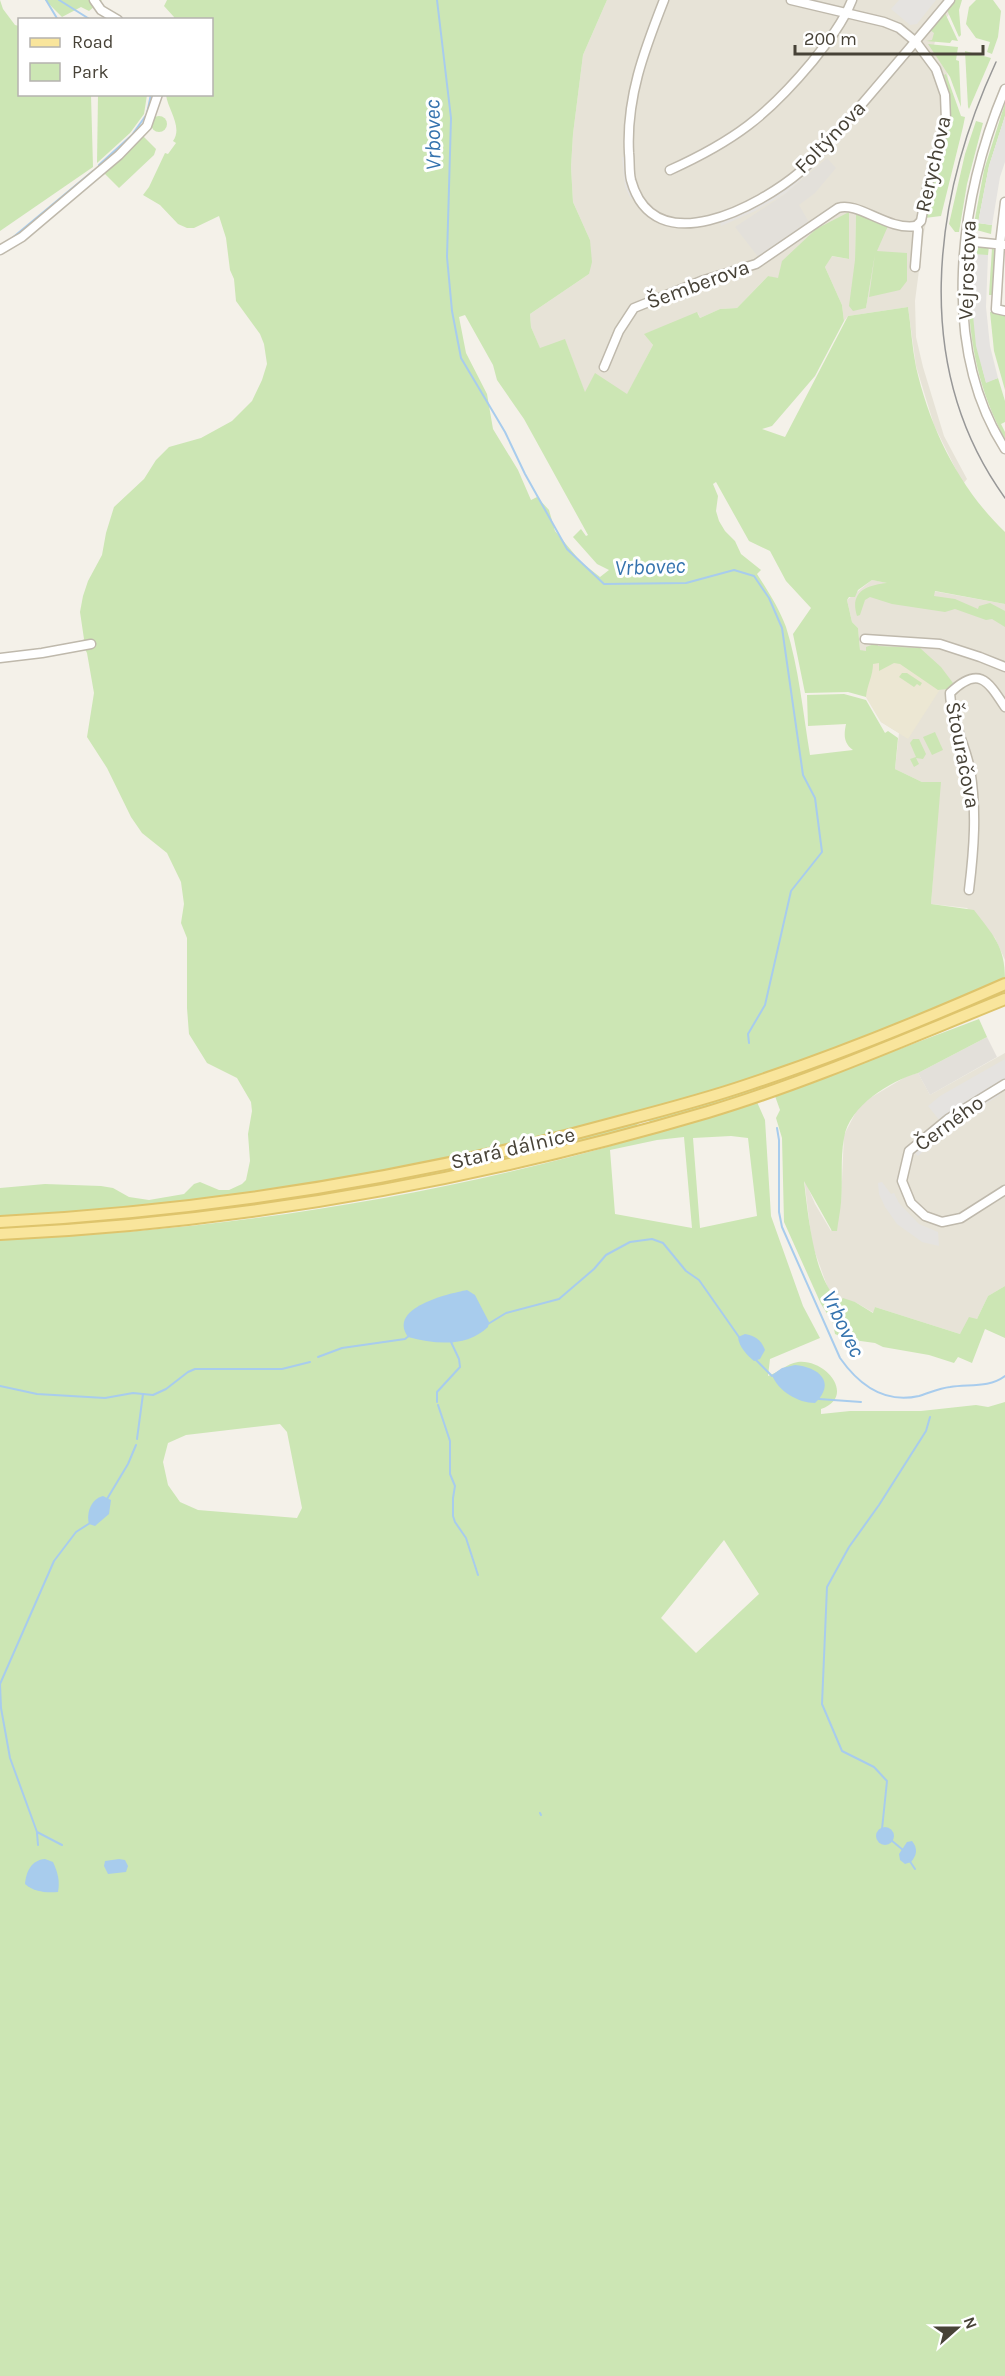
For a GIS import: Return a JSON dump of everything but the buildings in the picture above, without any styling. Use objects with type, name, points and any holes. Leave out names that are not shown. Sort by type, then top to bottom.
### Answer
[{"type":"main road","name":"Stará dálnice","points":[[0,1221],[170,1209],[274,1196],[376,1179],[550,1141],[777,1075],[925,1020],[1005,984]]},
{"type":"main road","name":"Stará dálnice","points":[[0,1234],[173,1222],[276,1208],[378,1191],[554,1153],[748,1098],[930,1030],[1005,999]]},
{"type":"street","points":[[94,0],[101,10],[115,18]]},
{"type":"street","name":"Foltýnova","points":[[664,0],[645,50],[632,94],[628,136],[630,180],[648,210],[658,217],[689,225],[720,218],[763,196],[800,171],[838,132],[950,0]]},
{"type":"street","name":"Rerychova","points":[[795,0],[884,22],[899,28],[916,42],[939,74],[947,108],[943,136],[932,169],[921,221],[916,226],[918,230],[915,267]]},
{"type":"street","points":[[670,170],[719,146],[757,120],[803,72],[847,14],[852,0]]},
{"type":"street","name":"Vejrostova","points":[[1005,89],[986,141],[974,190],[966,241],[963,303],[969,363],[985,409],[1005,449]]},
{"type":"street","points":[[0,250],[22,237],[119,155],[147,126],[157,96]]},
{"type":"street","points":[[1001,310],[1005,202]]},
{"type":"street","name":"Šemberova","points":[[603,367],[619,331],[634,308],[701,281],[756,264],[838,208],[852,206],[886,222],[916,226]]},
{"type":"street","points":[[966,241],[1002,245]]},
{"type":"street","points":[[865,639],[940,644],[1005,668]]},
{"type":"street","points":[[0,658],[91,644]]},
{"type":"street","name":"Štouračova","points":[[969,890],[974,851],[975,812],[970,767],[951,707],[950,693],[961,682],[976,678],[989,683],[1005,707]]},
{"type":"street","name":"Černého","points":[[1005,1084],[948,1119],[909,1151],[902,1181],[911,1203],[925,1216],[942,1222],[961,1218],[1005,1190]]},
{"type":"shaded area","points":[[607,0],[959,0],[938,30],[933,49],[947,71],[954,125],[935,179],[924,232],[915,301],[916,337],[923,367],[944,436],[967,479],[963,484],[934,425],[916,366],[908,307],[848,316],[844,321],[842,305],[825,267],[831,256],[849,259],[849,212],[778,279],[768,276],[737,308],[720,309],[700,318],[698,313],[645,334],[653,345],[627,395],[595,374],[585,393],[565,340],[540,349],[531,327],[530,314],[589,274],[590,240],[573,202],[571,167],[583,55]],"holes":[[[856,214],[874,257],[866,308],[855,260]]]},
{"type":"shaded area","points":[[899,0],[936,0],[917,24],[910,25],[891,9]]},
{"type":"shaded area","points":[[1005,116],[1005,162],[1000,177],[992,225],[978,223],[989,166]]},
{"type":"shaded area","points":[[622,157],[627,157],[630,186],[635,197],[631,199],[625,187]]},
{"type":"shaded area","points":[[827,158],[836,168],[815,193],[799,205],[810,224],[759,258],[735,227],[784,195]]},
{"type":"shaded area","points":[[816,160],[819,163],[786,193],[755,211],[721,226],[720,222],[753,207]]},
{"type":"shaded area","points":[[974,254],[988,255],[986,307],[990,346],[998,378],[986,383],[976,346],[972,305]]},
{"type":"shaded area","points":[[872,580],[1005,604],[1005,960],[995,938],[967,908],[931,904],[940,782],[922,782],[895,769],[899,733],[881,722],[866,697],[864,652],[860,650],[858,628],[852,622],[847,600]]},
{"type":"shaded area","points":[[864,652],[948,677],[908,739],[881,722],[866,697]]},
{"type":"shaded area","points":[[987,1037],[997,1057],[930,1095],[918,1073]]},
{"type":"shaded area","points":[[1005,1053],[1005,1286],[988,1296],[977,1319],[960,1334],[875,1307],[874,1313],[855,1302],[840,1301],[830,1294],[812,1244],[804,1178],[815,1204],[831,1231],[841,1203],[844,1135],[858,1108],[870,1098],[907,1076],[918,1073],[930,1095]]},
{"type":"shaded area","points":[[1005,1059],[1005,1088],[999,1091],[1000,1095],[960,1120],[953,1112],[940,1121],[928,1106],[940,1096]]},
{"type":"shaded area","points":[[944,1125],[947,1129],[918,1156],[915,1153]]},
{"type":"shaded area","points":[[882,1182],[919,1224],[938,1232],[939,1246],[922,1242],[897,1224],[879,1194],[878,1183]]},
{"type":"green space","points":[[0,0],[3,9],[18,26],[18,96],[91,96],[93,167],[0,231]]},
{"type":"green space","points":[[45,0],[102,0],[89,11],[81,7],[62,17]]},
{"type":"green space","points":[[167,0],[607,0],[583,55],[571,167],[573,202],[590,240],[592,262],[589,274],[530,314],[531,327],[540,348],[565,339],[585,392],[595,373],[627,394],[653,345],[644,334],[697,312],[700,318],[720,309],[737,308],[768,276],[778,278],[782,261],[816,229],[849,212],[849,259],[832,256],[825,267],[842,305],[844,321],[815,376],[772,426],[762,429],[785,437],[848,316],[908,307],[916,367],[938,434],[960,477],[1005,532],[1005,604],[935,591],[934,596],[955,599],[978,609],[979,606],[990,603],[1005,611],[1005,627],[992,619],[986,620],[955,609],[945,612],[892,604],[870,597],[865,600],[860,615],[857,616],[855,607],[858,595],[873,585],[887,583],[872,580],[858,590],[855,597],[849,597],[847,600],[852,622],[858,628],[860,650],[866,651],[866,647],[877,643],[878,646],[920,648],[941,667],[953,683],[947,689],[938,690],[900,664],[894,663],[879,671],[879,663],[873,664],[866,697],[848,692],[805,693],[793,634],[811,608],[786,581],[770,551],[749,541],[716,482],[713,484],[718,496],[716,511],[719,521],[735,541],[741,554],[761,570],[757,574],[777,606],[786,627],[797,674],[810,755],[853,750],[846,741],[846,724],[808,726],[807,695],[844,694],[866,700],[885,733],[888,731],[898,738],[895,769],[922,782],[941,782],[931,904],[974,910],[997,942],[1003,958],[1005,979],[875,1034],[776,1071],[652,1109],[561,1133],[468,1155],[282,1189],[94,1211],[0,1217],[0,1188],[45,1184],[101,1186],[113,1188],[129,1197],[149,1200],[184,1194],[194,1184],[200,1182],[219,1190],[229,1190],[246,1180],[250,1161],[248,1134],[252,1111],[251,1102],[237,1078],[207,1063],[189,1034],[187,938],[181,923],[184,904],[181,882],[167,853],[142,833],[131,817],[107,768],[87,737],[94,693],[87,653],[82,643],[84,639],[80,612],[88,581],[102,555],[114,507],[144,479],[156,460],[169,447],[201,438],[232,421],[252,401],[267,364],[260,334],[236,301],[226,238],[219,216],[194,228],[187,228],[178,224],[160,205],[143,195],[165,153],[168,154],[176,143],[173,141],[176,136],[176,124],[166,96],[213,96],[213,18],[174,17],[164,6]],"holes":[[[465,315],[493,365],[497,380],[524,419],[588,535],[586,536],[581,529],[573,537],[597,564],[609,570],[600,577],[581,562],[555,531],[549,510],[537,497],[531,500],[518,470],[493,429],[487,394],[466,353],[459,317]]]},
{"type":"green space","points":[[955,0],[962,0],[959,10],[961,35],[959,37],[947,10]]},
{"type":"green space","points":[[976,0],[993,0],[1001,11],[998,37],[992,54],[987,52],[990,42],[976,38],[966,24],[969,7]]},
{"type":"green space","points":[[945,13],[958,41],[952,40],[950,43],[926,41],[932,40],[934,33],[930,30]]},
{"type":"green space","points":[[928,44],[958,47],[956,60],[959,61],[961,107],[950,77]]},
{"type":"green space","points":[[965,51],[991,58],[969,109],[968,107]]},
{"type":"green space","points":[[946,74],[961,116],[965,117],[941,216],[925,218],[949,126],[950,102],[944,75]]},
{"type":"green space","points":[[98,96],[147,96],[144,114],[130,133],[97,163]]},
{"type":"green space","points":[[1005,103],[1005,116],[989,166],[978,223],[992,225],[991,234],[973,229],[984,170]]},
{"type":"green space","points":[[159,116],[167,124],[159,132],[151,124]]},
{"type":"green space","points":[[976,121],[983,123],[967,184],[959,232],[955,232],[949,224],[965,154]]},
{"type":"green space","points":[[142,135],[156,149],[154,155],[119,188],[104,173]]},
{"type":"green space","points":[[856,214],[888,226],[877,251],[907,253],[907,281],[900,290],[869,297],[875,254],[866,308],[853,311],[849,306],[855,260]]},
{"type":"green space","points":[[977,245],[989,246],[988,255],[974,255],[976,334],[986,382],[998,378],[1005,401],[1005,422],[1001,424],[1005,432],[1005,439],[985,394],[973,348],[969,276],[971,252]]},
{"type":"green space","points":[[992,248],[996,251],[994,295],[989,295]]},
{"type":"green space","points":[[990,312],[1005,313],[1005,390],[994,351]]},
{"type":"green space","points":[[902,673],[907,673],[922,683],[914,687],[899,677]]},
{"type":"green space","points":[[935,732],[943,750],[932,755],[923,737]]},
{"type":"green space","points":[[913,739],[919,739],[926,754],[923,759],[916,758],[919,764],[914,767],[910,759],[916,757],[910,743]]},
{"type":"green space","points":[[1005,991],[1005,994],[874,1048],[740,1095],[650,1123],[649,1120],[873,1044]]},
{"type":"green space","points":[[979,1019],[987,1037],[918,1073],[895,1082],[862,1105],[854,1115],[847,1126],[844,1138],[841,1203],[837,1231],[832,1231],[804,1181],[810,1228],[818,1264],[831,1292],[840,1301],[843,1298],[873,1313],[875,1307],[960,1334],[969,1317],[977,1319],[988,1296],[1005,1286],[1005,1338],[985,1329],[972,1363],[958,1357],[954,1363],[929,1355],[883,1347],[875,1343],[846,1339],[835,1334],[833,1323],[821,1304],[784,1222],[782,1138],[776,1118],[780,1110],[775,1096]]},
{"type":"green space","points":[[757,1102],[765,1120],[771,1216],[803,1306],[820,1338],[770,1359],[768,1376],[798,1362],[819,1366],[834,1380],[837,1388],[836,1396],[831,1403],[821,1409],[821,1414],[850,1411],[921,1411],[976,1405],[988,1407],[1005,1402],[1005,2376],[0,2376],[0,1239],[72,1236],[216,1223],[359,1202],[500,1174],[570,1157]],"holes":[[[731,1136],[748,1138],[757,1216],[700,1228],[693,1138]],[[684,1137],[692,1228],[615,1214],[610,1150]],[[280,1424],[287,1432],[302,1508],[297,1518],[198,1510],[180,1502],[168,1485],[163,1462],[168,1443],[186,1435]],[[724,1540],[759,1594],[696,1653],[661,1618]]]},
{"type":"green space","points":[[637,1123],[638,1127],[518,1157],[420,1178],[277,1203],[279,1200],[459,1166]]},
{"type":"green space","points":[[255,1203],[260,1205],[116,1222],[0,1230],[0,1226],[156,1215]]},
{"type":"water","points":[[467,1290],[475,1295],[489,1322],[488,1327],[479,1334],[460,1341],[439,1342],[408,1337],[404,1327],[406,1318],[412,1310],[434,1299]]},
{"type":"water","points":[[745,1334],[755,1337],[762,1344],[765,1350],[760,1359],[754,1361],[742,1347],[738,1337]]},
{"type":"water","points":[[795,1365],[811,1369],[822,1377],[824,1388],[815,1403],[802,1401],[789,1395],[775,1381],[772,1375],[782,1368]]},
{"type":"water","points":[[103,1496],[111,1500],[109,1514],[95,1526],[89,1524],[90,1507],[95,1500]]},
{"type":"water","points":[[885,1827],[891,1830],[894,1836],[891,1842],[885,1845],[879,1842],[876,1836],[879,1830]]},
{"type":"water","points":[[912,1841],[916,1854],[911,1862],[905,1864],[900,1860],[899,1854],[907,1842]]},
{"type":"water","points":[[45,1859],[53,1862],[55,1866],[59,1881],[58,1892],[40,1891],[25,1884],[30,1867]]},
{"type":"water","points":[[125,1860],[128,1866],[126,1872],[108,1874],[104,1866],[105,1861]]},
{"type":"waterway","name":"Vrbovec","points":[[46,0],[57,18]]},
{"type":"waterway","points":[[59,0],[88,18]]},
{"type":"waterway","name":"Vrbovec","points":[[437,0],[451,118],[447,257],[452,311],[461,358],[505,432],[525,474],[567,549],[604,584],[686,583],[734,570],[754,576],[769,598],[782,628],[803,775],[815,798],[822,852],[791,891],[765,1005],[748,1034],[749,1043]]},
{"type":"waterway","points":[[99,165],[132,135],[147,114],[151,96]]},
{"type":"waterway","points":[[11,239],[93,171]]},
{"type":"waterway","name":"Vrbovec","points":[[777,1128],[779,1212],[782,1227],[840,1358],[847,1368],[874,1390],[884,1395],[906,1398],[946,1388],[986,1384],[1005,1376]]},
{"type":"waterway","points":[[488,1324],[506,1313],[559,1299],[594,1269],[606,1255],[630,1242],[652,1239],[663,1243],[686,1271],[699,1280],[739,1337]]},
{"type":"waterway","points":[[318,1357],[342,1348],[405,1339],[410,1335]]},
{"type":"waterway","points":[[437,1402],[437,1392],[460,1367],[451,1342],[453,1341]]},
{"type":"waterway","points":[[755,1359],[772,1376]]},
{"type":"waterway","points":[[0,1386],[37,1394],[105,1398],[133,1393],[153,1395],[195,1369],[282,1369],[310,1362]]},
{"type":"waterway","points":[[137,1439],[143,1394]]},
{"type":"waterway","points":[[819,1399],[861,1402]]},
{"type":"waterway","points":[[438,1405],[450,1441],[450,1474],[455,1486],[453,1516],[466,1538],[478,1575]]},
{"type":"waterway","points":[[882,1829],[887,1781],[874,1767],[842,1751],[822,1704],[827,1587],[849,1547],[926,1431],[930,1417]]},
{"type":"waterway","points":[[107,1499],[128,1464],[136,1445]]},
{"type":"waterway","points":[[62,1845],[37,1832],[10,1758],[1,1708],[0,1684],[54,1561],[76,1532],[90,1523]]},
{"type":"waterway","points":[[37,1833],[38,1845]]},
{"type":"waterway","points":[[891,1840],[903,1850]]},
{"type":"waterway","points":[[909,1860],[915,1869]]},
{"type":"tram line","points":[[996,62],[974,115],[957,170],[946,227],[941,283],[944,340],[955,395],[975,448],[1005,498]]}]
